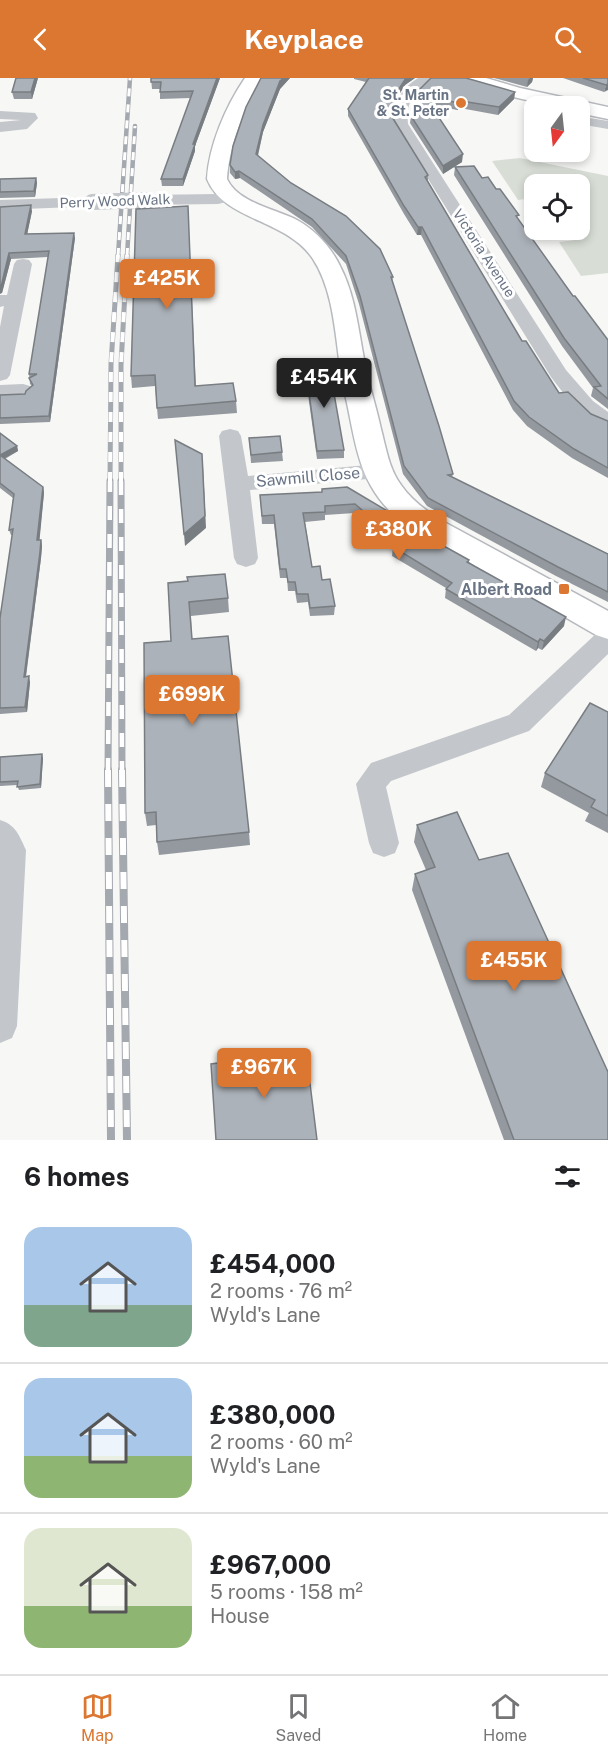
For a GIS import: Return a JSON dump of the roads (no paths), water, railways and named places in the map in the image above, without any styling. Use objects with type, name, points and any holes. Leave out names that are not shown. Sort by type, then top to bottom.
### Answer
[{"type":"main road","points":[[254,78],[242,97],[218,164],[217,178],[220,187],[229,196],[290,226],[315,244],[325,260],[336,281],[344,308],[349,349],[378,471],[390,493],[409,513],[608,626]]},
{"type":"main road","points":[[468,78],[525,96]]},
{"type":"main road","points":[[590,112],[608,113]]},
{"type":"street","name":"Victoria Avenue","points":[[428,78],[415,86],[401,102],[399,113],[401,124],[558,373],[586,406],[608,422]]},
{"type":"street","points":[[0,115],[24,114],[32,118],[27,124],[21,126],[0,127]]},
{"type":"street","points":[[590,117],[608,125]]},
{"type":"street","name":"Perry Wood Walk","points":[[0,205],[218,199],[229,196]]},
{"type":"street","points":[[0,375],[8,301],[23,264]]},
{"type":"street","points":[[0,391],[23,390]]},
{"type":"street","name":"Sawmill Close","points":[[230,436],[246,558]]},
{"type":"street","name":"Sawmill Close","points":[[238,484],[378,471]]},
{"type":"street","points":[[384,843],[371,784],[381,772],[519,723],[608,638]]},
{"type":"street","points":[[0,834],[6,839],[11,850],[0,1026]]},
{"type":"railway","points":[[118,256],[130,78]]},
{"type":"railway","points":[[127,256],[135,126]]},
{"type":"railway","points":[[110,482],[111,364],[118,255]]},
{"type":"railway","points":[[121,481],[121,365],[127,255]]},
{"type":"railway","points":[[108,771],[110,481]]},
{"type":"railway","points":[[121,481],[122,772]]},
{"type":"railway","points":[[122,770],[127,1140]]},
{"type":"railway","points":[[108,771],[111,1140]]},
{"type":"place","name":"St. Martin & St. Peter","points":[[461,103]]},
{"type":"place","name":"Albert Road","points":[[564,589]]}]
